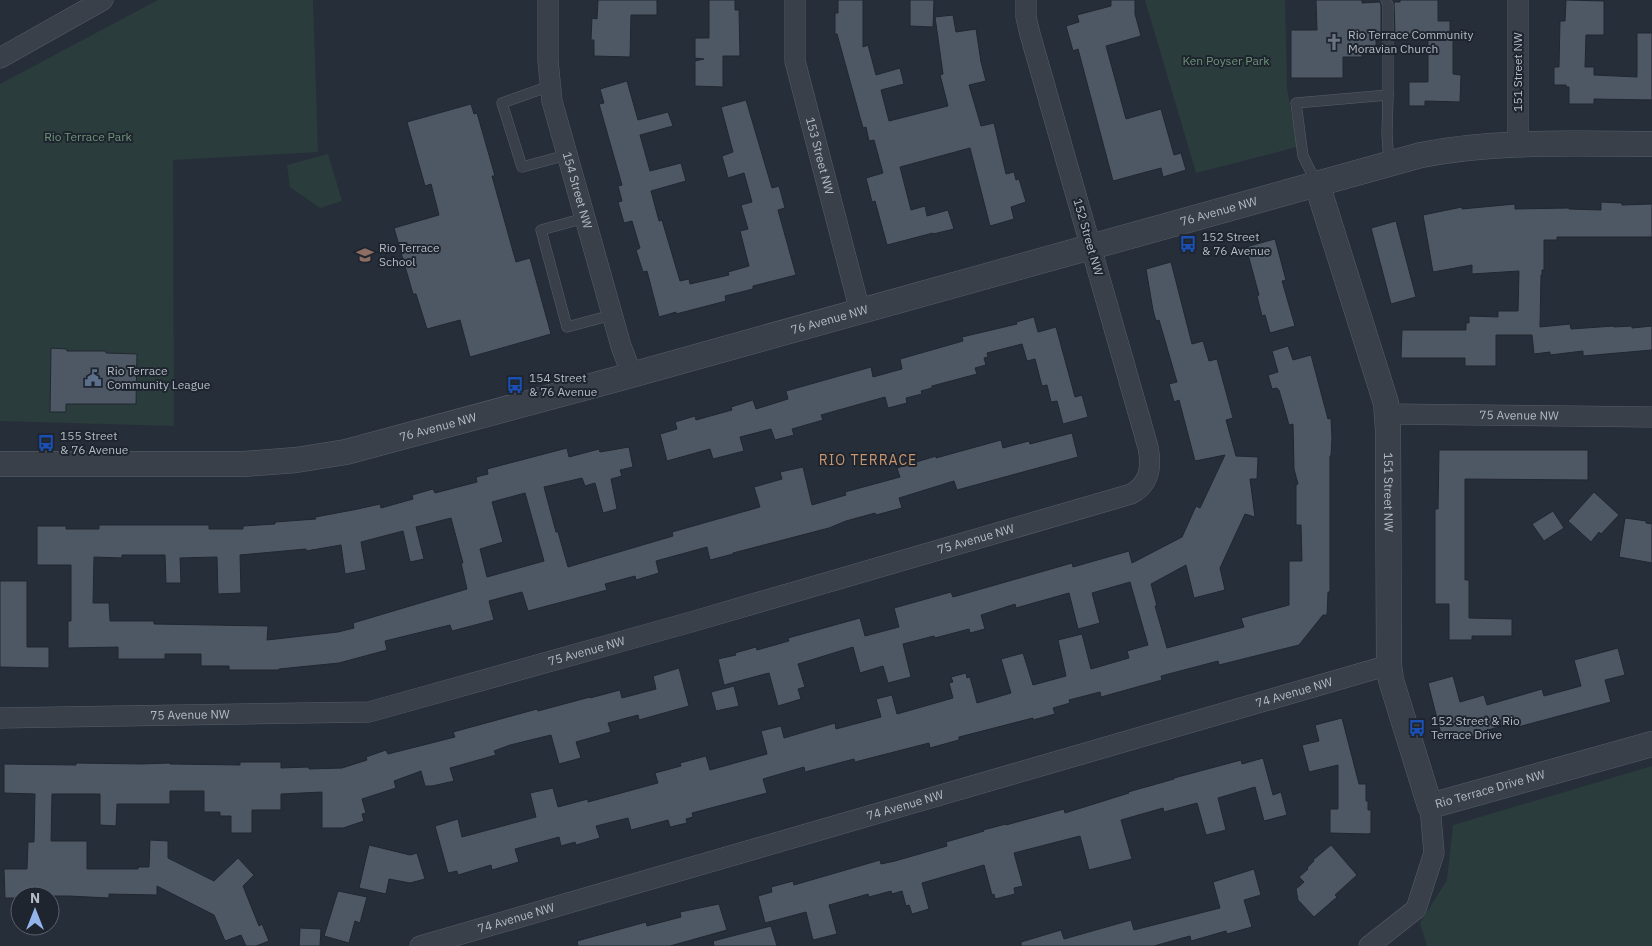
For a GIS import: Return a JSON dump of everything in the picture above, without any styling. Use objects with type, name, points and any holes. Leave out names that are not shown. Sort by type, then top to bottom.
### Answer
[{"type":"street","points":[[0,58],[103,0]]},
{"type":"street","name":"154 Street NW","points":[[548,0],[550,86],[567,155],[612,315],[632,375]]},
{"type":"street","name":"153 Street NW","points":[[795,0],[795,61],[860,310]]},
{"type":"street","name":"152 Street NW","points":[[1026,0],[1026,17],[1030,34],[1148,447],[1150,467],[1148,474]]},
{"type":"street","name":"151 Street NW","points":[[1518,0],[1518,144]]},
{"type":"street","name":"76 Avenue NW","points":[[0,464],[244,464],[322,457],[632,375],[1091,246],[1446,150],[1518,144],[1652,144]]},
{"type":"street","name":"151 Street NW","points":[[1316,184],[1386,403],[1389,665],[1391,680],[1430,806]]},
{"type":"street","name":"75 Avenue NW","points":[[1387,414],[1652,417]]},
{"type":"street","name":"75 Avenue NW","points":[[0,718],[369,712],[691,622],[1131,494],[1145,483],[1148,474]]},
{"type":"street","name":"74 Avenue NW","points":[[420,946],[1389,665]]},
{"type":"street","name":"Rio Terrace Drive NW","points":[[1369,946],[1416,909],[1434,852],[1430,806],[1652,744]]},
{"type":"lane","points":[[1386,0],[1388,5],[1387,134],[1389,164]]},
{"type":"lane","points":[[550,86],[502,103],[522,166],[567,155]]},
{"type":"lane","points":[[1316,184],[1303,156],[1296,103],[1388,95]]},
{"type":"lane","points":[[585,218],[541,230],[567,327],[612,315]]},
{"type":"green space","name":"Rio Terrace Park","points":[[158,0],[313,0],[318,152],[173,160],[174,426],[0,421],[0,84]]},
{"type":"green space","name":"Ken Poyser Park","points":[[1145,0],[1285,0],[1287,88],[1297,147],[1196,173]]},
{"type":"green space","points":[[328,154],[342,201],[320,208],[290,187],[287,165]]},
{"type":"green space","points":[[1652,766],[1652,946],[1427,946],[1420,923],[1447,880],[1453,825]]},
{"type":"building","points":[[598,0],[657,0],[657,15],[631,15],[630,57],[594,56],[594,40],[591,40],[592,18],[597,19]]},
{"type":"building","points":[[709,0],[735,0],[735,10],[739,10],[740,56],[723,56],[723,87],[695,86],[695,61],[704,59],[695,58],[695,38],[709,38]]},
{"type":"building","points":[[838,0],[863,0],[863,47],[868,45],[876,75],[900,68],[904,84],[881,90],[889,121],[948,106],[940,75],[943,74],[935,17],[953,15],[956,32],[976,29],[986,81],[969,85],[981,126],[994,123],[1006,174],[1014,172],[1016,180],[1019,179],[1026,202],[1011,207],[1014,219],[990,226],[970,148],[900,167],[911,210],[925,206],[927,216],[948,210],[954,229],[887,245],[875,201],[872,202],[866,178],[883,173],[874,140],[869,141],[866,127],[863,128],[837,34],[835,34],[835,13],[838,13]]},
{"type":"building","points":[[910,0],[934,0],[933,27],[910,26]]},
{"type":"building","points":[[1111,0],[1135,0],[1135,14],[1141,36],[1106,46],[1126,119],[1161,109],[1174,155],[1181,153],[1186,170],[1163,177],[1161,168],[1113,181],[1078,49],[1073,51],[1066,26],[1079,22],[1077,15],[1111,6]]},
{"type":"building","name":"Rio Terrace Community Moravian Church","points":[[1316,0],[1362,0],[1362,3],[1380,2],[1381,33],[1376,33],[1376,54],[1362,54],[1362,57],[1343,57],[1343,78],[1291,78],[1291,30],[1317,30]]},
{"type":"building","points":[[1400,0],[1438,0],[1438,21],[1450,21],[1450,39],[1453,39],[1453,74],[1461,75],[1460,102],[1425,101],[1425,106],[1409,106],[1409,82],[1428,82],[1428,35],[1395,34],[1394,2],[1400,2]]},
{"type":"building","points":[[1566,0],[1604,1],[1604,35],[1586,35],[1585,67],[1594,67],[1594,75],[1637,77],[1637,33],[1652,33],[1652,100],[1594,99],[1594,104],[1569,104],[1569,87],[1566,87],[1566,85],[1554,85],[1554,67],[1559,67],[1560,21],[1565,21]]},
{"type":"building","points":[[627,81],[638,120],[668,112],[673,126],[640,135],[650,171],[681,163],[686,181],[651,191],[659,221],[662,220],[680,281],[689,279],[690,284],[729,275],[728,272],[749,266],[740,231],[748,229],[741,205],[752,202],[744,173],[728,178],[722,156],[733,152],[721,107],[746,100],[772,188],[779,186],[785,208],[778,210],[796,275],[753,286],[753,289],[725,296],[726,301],[659,317],[647,271],[643,272],[636,250],[640,248],[632,221],[624,223],[618,202],[622,201],[618,186],[622,185],[599,104],[604,103],[600,89]]},
{"type":"building","points":[[471,104],[474,114],[477,113],[495,176],[492,176],[516,262],[530,258],[551,334],[470,357],[460,320],[427,329],[416,294],[413,294],[394,228],[439,215],[431,184],[425,186],[407,122]]},
{"type":"building","points":[[1601,202],[1622,203],[1622,205],[1652,204],[1652,237],[1557,237],[1557,240],[1544,240],[1540,327],[1570,324],[1571,329],[1652,326],[1652,350],[1583,356],[1583,351],[1550,355],[1550,352],[1534,354],[1532,335],[1496,335],[1496,366],[1465,366],[1465,358],[1401,358],[1402,330],[1466,330],[1469,316],[1498,317],[1498,311],[1518,311],[1519,271],[1472,274],[1472,265],[1433,272],[1423,215],[1462,207],[1462,209],[1515,204],[1515,209],[1569,208],[1601,210]]},
{"type":"building","points":[[1396,221],[1416,297],[1391,304],[1371,228]]},
{"type":"building","points":[[1275,239],[1286,280],[1282,281],[1295,326],[1270,333],[1265,315],[1262,316],[1257,296],[1259,295],[1246,247]]},
{"type":"building","points":[[1171,262],[1192,344],[1203,341],[1209,361],[1217,359],[1233,418],[1226,420],[1236,456],[1258,457],[1257,479],[1250,479],[1255,517],[1245,514],[1220,568],[1225,590],[1194,598],[1186,565],[1151,584],[1167,648],[1244,627],[1241,618],[1289,605],[1289,561],[1302,561],[1301,525],[1296,525],[1296,485],[1298,484],[1294,469],[1293,424],[1289,425],[1279,390],[1277,388],[1272,389],[1268,375],[1278,372],[1272,351],[1288,346],[1293,360],[1311,355],[1328,419],[1331,418],[1332,438],[1330,456],[1330,592],[1328,592],[1327,615],[1323,615],[1299,645],[1219,665],[1218,661],[1161,676],[1162,680],[1101,697],[1100,692],[1069,700],[1070,703],[1053,708],[1055,714],[959,737],[959,740],[930,748],[929,743],[855,762],[854,759],[805,772],[804,767],[763,779],[767,793],[692,813],[693,817],[686,819],[687,823],[670,827],[668,820],[631,830],[628,818],[596,826],[600,838],[576,845],[575,842],[561,846],[559,837],[515,849],[519,862],[492,870],[491,865],[458,875],[457,871],[448,873],[435,826],[458,819],[462,837],[536,817],[530,793],[553,788],[558,807],[588,799],[588,802],[658,783],[655,773],[681,766],[680,763],[706,756],[710,770],[767,754],[761,731],[781,726],[784,738],[835,723],[836,729],[881,717],[876,699],[892,695],[897,714],[953,698],[949,683],[953,682],[951,677],[966,673],[967,678],[970,677],[977,703],[1011,693],[1001,659],[1023,653],[1033,685],[1066,676],[1058,640],[1082,634],[1091,669],[1129,658],[1127,651],[1148,645],[1130,582],[1092,593],[1100,623],[1078,629],[1069,593],[1016,608],[1015,604],[981,615],[985,629],[970,633],[969,629],[903,644],[911,677],[888,683],[883,666],[860,673],[853,647],[798,664],[805,687],[798,689],[801,699],[778,706],[769,673],[724,685],[718,659],[736,655],[735,653],[756,647],[757,650],[789,641],[788,638],[860,618],[865,636],[899,627],[894,608],[951,592],[953,597],[1072,563],[1073,567],[1129,551],[1132,563],[1182,537],[1196,506],[1200,508],[1225,455],[1195,461],[1179,400],[1174,402],[1169,384],[1177,382],[1159,320],[1156,321],[1146,269]]},
{"type":"building","points":[[1034,317],[1038,332],[1056,327],[1075,397],[1082,395],[1088,417],[1063,424],[1057,401],[1051,402],[1047,385],[1042,386],[1035,359],[1027,361],[1022,344],[987,353],[988,357],[984,358],[986,365],[975,368],[977,374],[932,386],[932,388],[921,391],[922,394],[906,398],[907,403],[888,408],[885,397],[821,415],[823,420],[792,429],[794,435],[775,440],[771,429],[740,437],[744,451],[713,459],[710,449],[667,461],[660,434],[677,429],[675,422],[695,416],[696,420],[732,410],[731,407],[753,400],[756,409],[788,399],[786,391],[871,367],[873,377],[902,369],[900,359],[963,341],[962,337],[1017,324],[1016,322]]},
{"type":"building","name":"Rio Terrace Community League","points":[[51,348],[67,349],[67,351],[106,351],[106,353],[137,354],[136,404],[66,404],[66,412],[50,412]]},
{"type":"building","points":[[1072,433],[1078,457],[957,490],[954,481],[899,498],[902,508],[876,515],[875,513],[829,528],[710,560],[707,547],[656,561],[659,573],[636,580],[635,576],[605,584],[607,590],[528,611],[522,592],[489,601],[494,620],[452,631],[450,625],[385,641],[387,650],[339,663],[279,670],[229,670],[229,666],[201,666],[201,654],[165,654],[165,659],[118,659],[118,647],[68,648],[68,621],[71,621],[71,565],[37,565],[37,526],[66,526],[66,529],[99,529],[99,525],[209,525],[209,529],[243,529],[243,526],[316,519],[315,517],[380,504],[381,508],[413,499],[412,495],[433,489],[435,493],[477,482],[476,477],[488,474],[487,469],[567,448],[569,457],[599,449],[600,452],[629,447],[633,467],[620,470],[622,476],[611,479],[617,509],[603,513],[595,483],[585,486],[582,478],[544,487],[568,567],[673,536],[672,532],[760,507],[754,487],[782,479],[780,472],[803,467],[812,505],[846,495],[845,492],[900,477],[897,468],[936,456],[936,458],[1001,440],[1003,448],[1029,441],[1030,444]],"holes":[[[525,493],[544,561],[487,577],[480,549],[503,542],[492,502]],[[451,518],[463,563],[461,563],[467,589],[353,623],[354,628],[338,632],[267,640],[268,626],[154,624],[154,621],[110,621],[109,603],[93,603],[94,557],[122,558],[122,555],[165,555],[166,583],[181,583],[180,558],[217,557],[218,594],[241,593],[240,555],[306,549],[306,551],[341,545],[345,574],[366,570],[361,542],[403,531],[410,562],[424,559],[416,527]]]},
{"type":"building","points":[[1439,450],[1588,450],[1588,480],[1465,479],[1465,580],[1469,580],[1469,618],[1512,619],[1512,636],[1472,636],[1472,640],[1449,640],[1449,604],[1435,604],[1435,509],[1438,509]]},
{"type":"building","points":[[1594,492],[1619,515],[1601,534],[1599,532],[1591,542],[1568,521]]},
{"type":"building","points":[[1553,511],[1564,528],[1544,541],[1532,524]]},
{"type":"building","points":[[1625,518],[1646,521],[1646,523],[1652,524],[1652,563],[1619,557]]},
{"type":"building","points":[[0,581],[27,581],[27,647],[49,647],[49,668],[0,667]]},
{"type":"building","points":[[1618,648],[1625,675],[1605,680],[1611,702],[1518,727],[1517,722],[1453,742],[1452,740],[1443,742],[1428,683],[1453,676],[1460,702],[1484,695],[1487,705],[1542,689],[1544,696],[1581,686],[1574,660]]},
{"type":"building","points":[[679,668],[689,706],[639,720],[638,715],[608,723],[611,732],[576,742],[581,758],[559,764],[551,735],[510,745],[494,751],[496,755],[450,768],[454,781],[425,786],[421,771],[394,781],[396,788],[362,799],[366,813],[362,814],[364,821],[343,828],[322,828],[322,792],[281,794],[281,810],[252,810],[252,833],[231,833],[231,816],[220,816],[220,812],[204,812],[204,791],[170,791],[170,804],[117,804],[116,826],[100,825],[100,794],[52,794],[51,841],[87,841],[87,869],[138,869],[138,867],[149,867],[150,840],[168,841],[168,858],[214,881],[238,858],[254,875],[243,886],[259,926],[262,924],[269,941],[256,946],[246,946],[241,935],[225,941],[214,915],[157,886],[157,895],[109,894],[109,898],[60,896],[60,886],[10,886],[10,898],[5,898],[4,869],[27,869],[28,842],[34,842],[35,794],[4,793],[4,764],[170,763],[240,765],[240,762],[281,762],[281,768],[342,768],[367,760],[366,757],[386,750],[388,754],[455,737],[453,732],[537,709],[538,711],[620,690],[622,698],[656,689],[653,676]]},
{"type":"building","points":[[734,686],[739,706],[716,711],[711,692]]},
{"type":"building","points":[[1342,718],[1359,784],[1366,784],[1366,801],[1368,801],[1368,810],[1371,810],[1371,833],[1368,834],[1330,833],[1330,809],[1338,809],[1338,765],[1309,772],[1302,745],[1319,741],[1315,725]]},
{"type":"building","points":[[1263,758],[1273,795],[1281,792],[1287,815],[1264,821],[1255,787],[1218,798],[1226,830],[1206,835],[1197,803],[1164,812],[1163,808],[1121,820],[1132,859],[1089,870],[1080,836],[1014,853],[1023,886],[1014,888],[1015,894],[995,899],[994,894],[992,895],[984,865],[922,883],[929,909],[912,914],[909,905],[906,906],[902,891],[892,894],[891,891],[869,897],[868,894],[829,905],[837,934],[813,940],[806,912],[765,923],[758,896],[772,892],[771,887],[793,881],[794,885],[880,860],[881,864],[895,861],[947,846],[946,842],[983,830],[1064,809],[1065,813],[1174,778],[1241,760],[1242,764]]},
{"type":"building","points":[[369,845],[410,855],[417,853],[425,879],[410,883],[389,879],[386,894],[359,888]]},
{"type":"building","points":[[1331,845],[1357,875],[1335,895],[1337,897],[1314,917],[1298,900],[1296,889],[1304,882],[1299,877],[1308,869],[1313,860]]},
{"type":"building","points":[[1254,869],[1261,895],[1244,900],[1252,927],[1227,934],[1226,931],[1191,941],[1190,936],[1154,946],[1021,946],[1021,942],[1061,930],[1064,939],[1131,920],[1134,930],[1220,908],[1213,882]]},
{"type":"building","points":[[338,891],[367,897],[360,923],[355,921],[349,943],[324,936]]},
{"type":"building","points":[[719,904],[727,930],[670,946],[578,946],[577,941],[646,922],[647,926],[681,917],[680,912]]},
{"type":"building","points":[[771,926],[777,946],[714,946],[713,941]]},
{"type":"building","points":[[300,928],[321,929],[320,946],[299,946]]},
{"type":"place","name":"Rio Terrace Community Moravian Church","points":[[1334,42]]},
{"type":"place","name":"152 Street & 76 Avenue","points":[[1188,244]]},
{"type":"place","name":"Rio Terrace School","points":[[365,255]]},
{"type":"place","name":"Rio Terrace Community League","points":[[93,378]]},
{"type":"place","name":"154 Street & 76 Avenue","points":[[515,385]]},
{"type":"place","name":"155 Street & 76 Avenue","points":[[46,443]]},
{"type":"place","name":"152 Street & Rio Terrace Drive","points":[[1417,728]]},
{"type":"district","name":"RIO TERRACE","points":[[868,460]]}]
